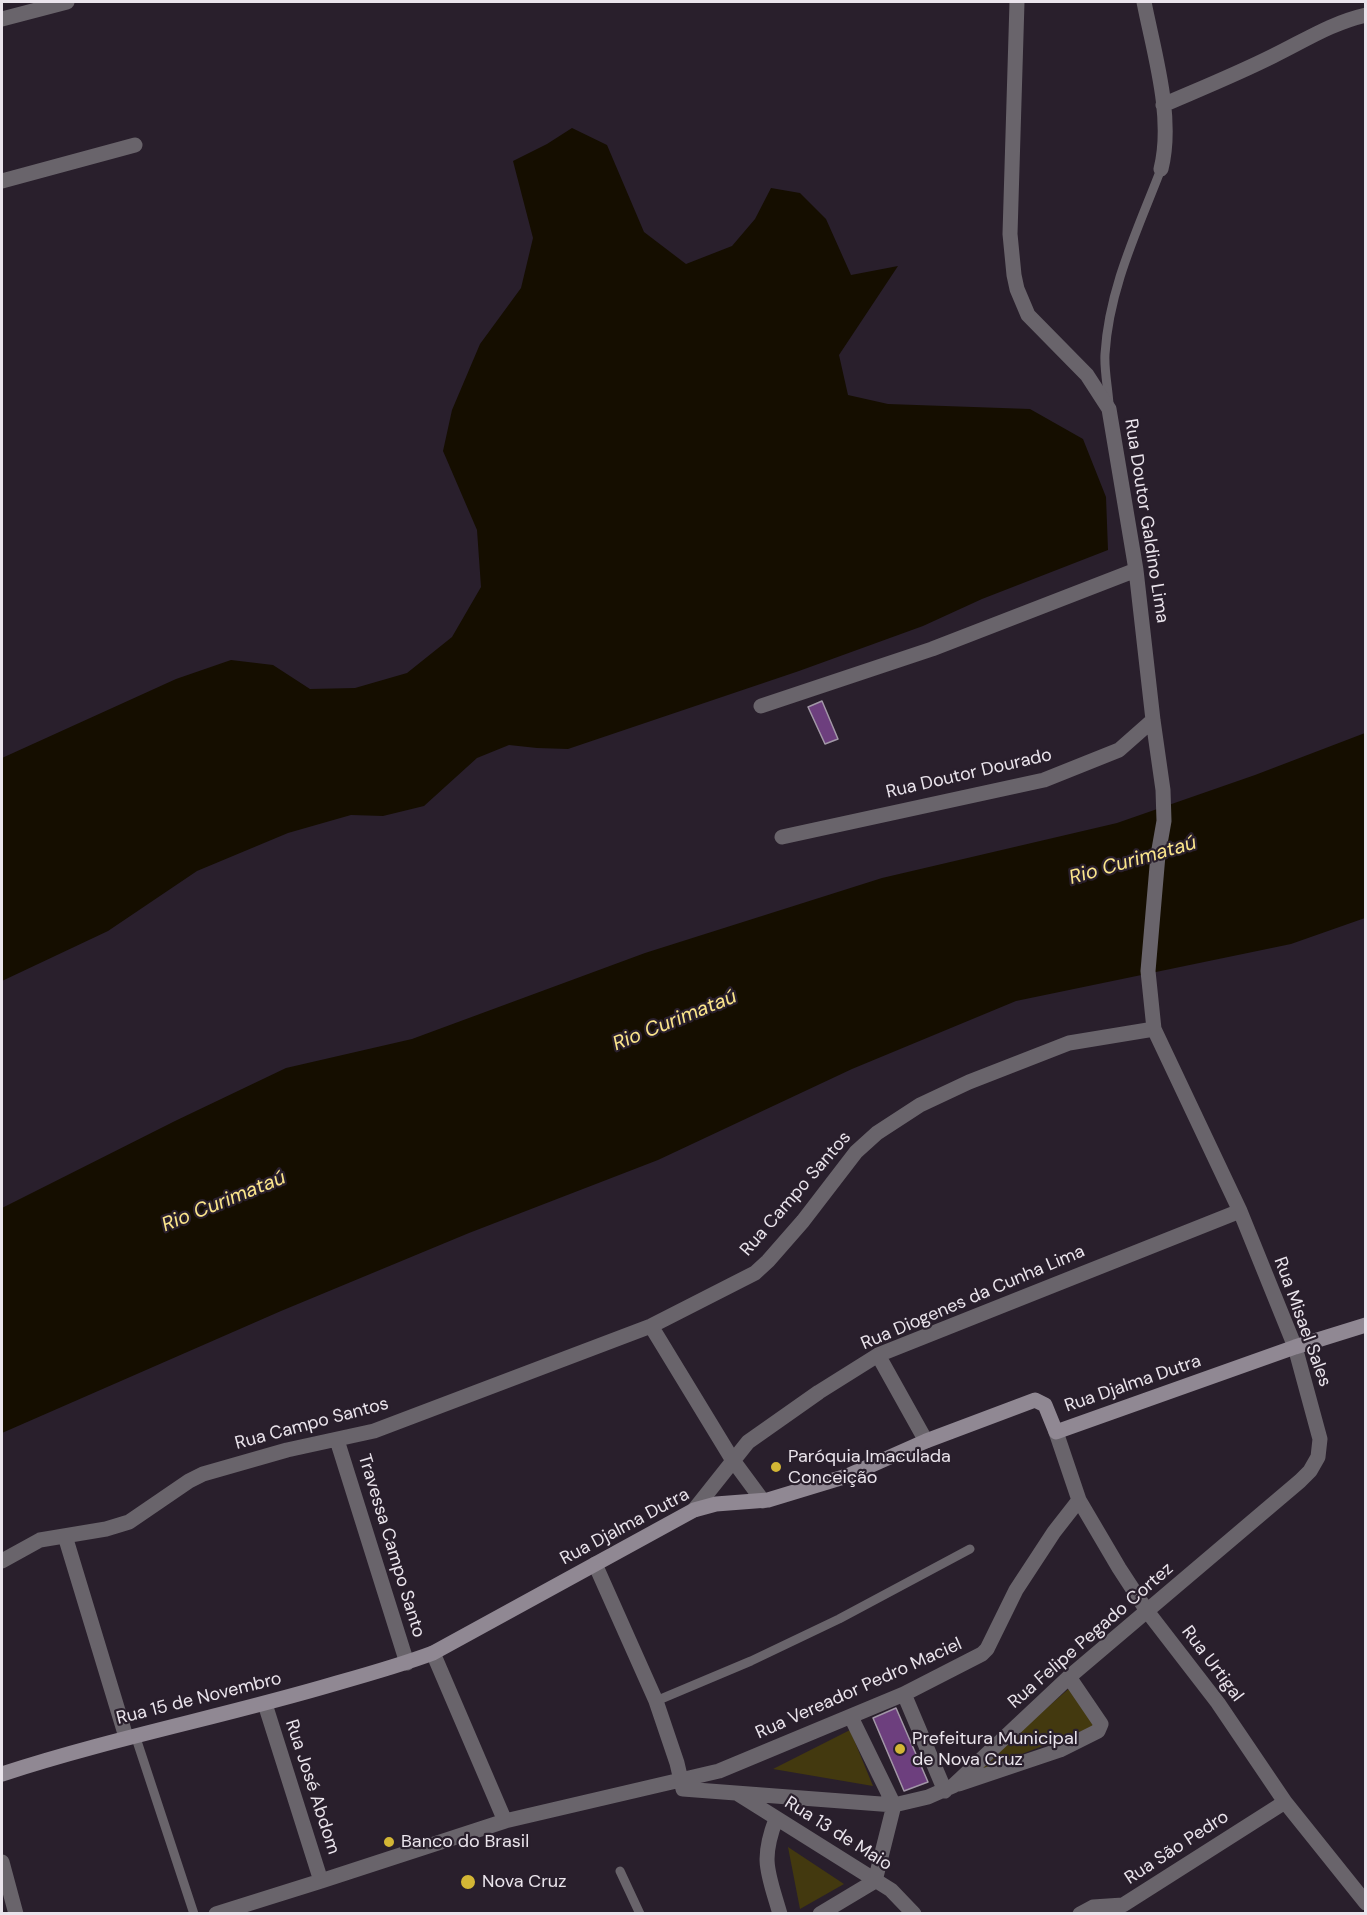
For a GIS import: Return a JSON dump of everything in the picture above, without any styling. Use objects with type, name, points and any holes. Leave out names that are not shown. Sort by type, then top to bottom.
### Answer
[{"type":"main road","name":"Rua Djalma Dutra","points":[[407,1663],[433,1653],[694,1510],[716,1504],[764,1501],[847,1476],[926,1441],[1035,1400],[1045,1405],[1056,1432],[1295,1347],[1365,1325]]},
{"type":"main road","name":"Rua 15 de Novembro","points":[[2,1774],[57,1756],[265,1704],[407,1663]]},
{"type":"street","points":[[2,19],[30,6],[67,2]]},
{"type":"street","name":"Rua Doutor Galdino Lima","points":[[1017,2],[1010,234],[1017,289],[1028,315],[1087,375],[1110,410],[1136,570],[1163,790],[1164,821],[1155,886],[1148,971],[1154,1029]]},
{"type":"street","points":[[1144,2],[1163,105],[1165,135],[1161,169]]},
{"type":"street","points":[[1163,105],[1250,67],[1324,28],[1365,15]]},
{"type":"street","points":[[2,181],[135,146]]},
{"type":"street","points":[[760,706],[932,649],[1136,570]]},
{"type":"street","name":"Rua Doutor Dourado","points":[[782,837],[1044,780],[1119,750],[1153,720]]},
{"type":"street","points":[[1154,1029],[1240,1211]]},
{"type":"street","name":"Rua Campo Santos","points":[[2,1561],[40,1540],[106,1529],[129,1521],[202,1474],[287,1450],[374,1431],[651,1326],[755,1273],[803,1221],[856,1152],[877,1133],[920,1105],[969,1082],[1069,1043],[1154,1029]]},
{"type":"street","name":"Rua Misael Sales","points":[[1240,1211],[1295,1347],[1318,1428],[1320,1449]]},
{"type":"street","name":"Rua Diogenes da Cunha Lima","points":[[694,1510],[732,1459],[748,1442],[776,1421],[878,1355],[1240,1211]]},
{"type":"street","points":[[651,1326],[732,1459],[764,1501]]},
{"type":"street","points":[[878,1355],[926,1441]]},
{"type":"street","name":"Rua Urtigal","points":[[1056,1432],[1079,1500],[1147,1611],[1218,1703],[1285,1802],[1365,1903]]},
{"type":"street","name":"Travessa Campo Santo","points":[[338,1440],[407,1663]]},
{"type":"street","name":"Rua Felipe Pegado Cortez","points":[[682,1784],[686,1790],[894,1805],[949,1789],[1069,1677],[1300,1481],[1315,1464],[1320,1449]]},
{"type":"street","name":"Rua Vereador Pedro Maciel","points":[[682,1784],[851,1717],[904,1694],[982,1654],[987,1649],[1016,1590],[1054,1532],[1079,1500]]},
{"type":"street","points":[[65,1536],[131,1736]]},
{"type":"street","points":[[216,1914],[505,1821],[637,1789],[682,1784],[656,1701],[596,1564]]},
{"type":"street","points":[[433,1653],[505,1821]]},
{"type":"street","points":[[904,1694],[949,1789],[1060,1750],[1098,1731],[1101,1726],[1099,1721],[1069,1677]]},
{"type":"street","name":"Rua José Abdom","points":[[265,1704],[321,1881]]},
{"type":"street","points":[[820,1914],[875,1881],[894,1805],[851,1717]]},
{"type":"street","name":"Rua 13 de Maio","points":[[736,1793],[891,1890],[914,1914]]},
{"type":"street","name":"Rua São Pedro","points":[[1082,1912],[1093,1907],[1123,1905],[1285,1802]]},
{"type":"street","points":[[776,1819],[767,1841],[766,1868],[780,1914]]},
{"type":"street","points":[[2,1862],[16,1914]]},
{"type":"lane","points":[[1110,410],[1105,356],[1119,277],[1161,169]]},
{"type":"lane","points":[[656,1701],[751,1661],[839,1619],[970,1549]]},
{"type":"lane","points":[[131,1736],[194,1914]]},
{"type":"lane","points":[[620,1871],[640,1914]]},
{"type":"shaded area","points":[[1072,1686],[1095,1726],[972,1773]]},
{"type":"shaded area","points":[[850,1730],[873,1786],[773,1769]]},
{"type":"shaded area","points":[[788,1847],[844,1884],[800,1909]]},
{"type":"water","points":[[572,128],[607,145],[644,232],[686,264],[732,246],[755,219],[771,188],[800,193],[826,219],[851,275],[898,266],[839,355],[848,395],[888,404],[1030,409],[1083,439],[1106,497],[1108,550],[982,599],[923,626],[799,671],[568,749],[509,745],[477,758],[424,806],[383,816],[351,815],[288,833],[197,871],[108,931],[2,981],[2,758],[176,679],[231,660],[273,665],[310,689],[355,688],[407,673],[452,637],[481,587],[477,530],[443,451],[452,410],[480,344],[521,288],[533,238],[513,161]]},
{"type":"water","name":"Rio Curimataú","points":[[1365,733],[1365,918],[1291,944],[1016,1001],[852,1069],[658,1160],[469,1233],[281,1311],[2,1433],[2,1208],[286,1068],[412,1039],[645,953],[882,878],[1117,823],[1255,775]]},
{"type":"building","points":[[822,701],[838,739],[825,744],[808,707]]},
{"type":"building","name":"Prefeitura Municipal de Nova Cruz","points":[[896,1708],[928,1782],[904,1791],[873,1718]]},
{"type":"place","name":"Paróquia Imaculada Conceição","points":[[776,1467]]},
{"type":"place","name":"Prefeitura Municipal de Nova Cruz","points":[[900,1749]]},
{"type":"place","name":"Banco do Brasil","points":[[389,1842]]},
{"type":"place","name":"Nova Cruz","points":[[468,1882]]}]
